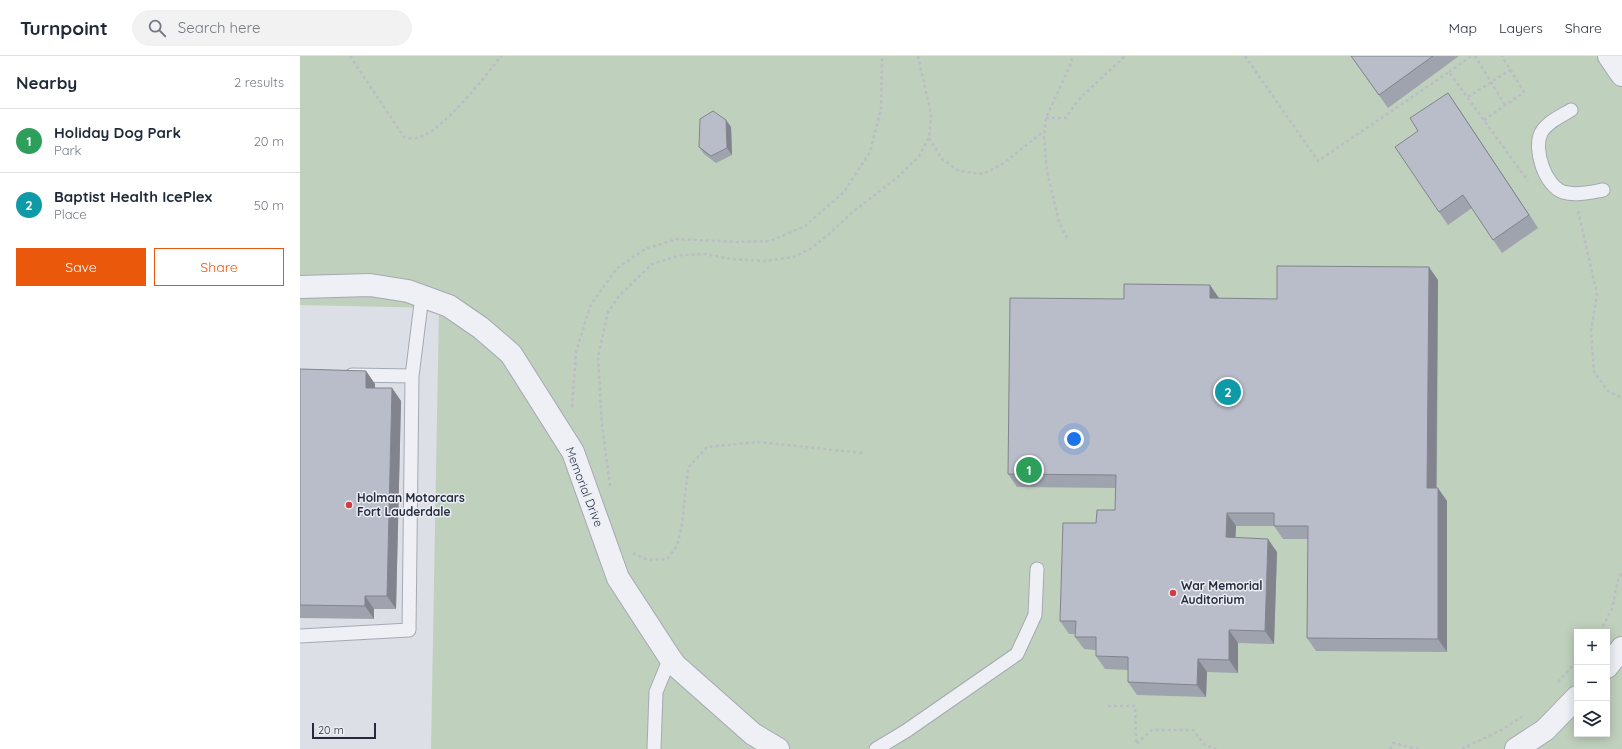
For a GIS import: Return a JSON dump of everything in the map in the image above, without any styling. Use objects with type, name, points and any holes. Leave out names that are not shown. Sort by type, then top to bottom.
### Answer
[{"type":"street","points":[[1609,56],[1622,75]]},
{"type":"street","name":"Memorial Drive","points":[[300,287],[370,285],[408,291],[449,306],[481,328],[511,354],[573,452],[618,578],[670,658],[753,734],[778,749]]},
{"type":"street","points":[[1609,665],[1622,648]]},
{"type":"street","points":[[1516,749],[1545,730],[1574,701]]},
{"type":"lane","points":[[1571,110],[1552,122],[1541,133],[1538,150],[1541,164],[1552,184],[1562,192],[1576,194],[1603,190]]},
{"type":"lane","points":[[300,636],[409,630],[412,376],[422,296]]},
{"type":"lane","points":[[340,374],[412,376]]},
{"type":"lane","points":[[876,749],[906,731],[1017,654],[1035,615],[1037,568]]},
{"type":"lane","points":[[654,749],[656,692],[670,658]]},
{"type":"path","points":[[350,56],[404,137],[416,138],[433,130],[459,106],[501,56]]},
{"type":"path","points":[[572,413],[576,352],[578,345],[591,304],[617,268],[645,249],[677,239],[736,242],[770,241],[806,226],[844,192],[870,152],[881,109],[882,56]]},
{"type":"path","points":[[611,492],[602,425],[598,357],[608,312],[620,296],[652,264],[680,255],[705,254],[731,259],[765,261],[794,257],[828,235],[854,211],[899,176],[919,156],[929,138],[931,114],[918,56]]},
{"type":"path","points":[[1067,238],[1059,222],[1047,172],[1044,138],[1046,118],[1071,63],[1072,56]]},
{"type":"path","points":[[1046,118],[1066,118],[1078,100],[1125,56]]},
{"type":"path","points":[[1245,56],[1318,161],[1449,72],[1470,56]]},
{"type":"path","points":[[1475,56],[1505,105]]},
{"type":"path","points":[[1484,120],[1524,92],[1502,56]]},
{"type":"path","points":[[1468,97],[1510,70]]},
{"type":"path","points":[[1449,72],[1532,186]]},
{"type":"path","points":[[929,138],[942,159],[960,172],[983,174],[1004,163],[1045,130]]},
{"type":"path","points":[[1578,209],[1597,294],[1591,331],[1594,372],[1608,391],[1622,398]]},
{"type":"path","points":[[630,548],[633,554],[648,560],[667,559],[677,546],[688,468],[707,448],[758,442],[863,453]]},
{"type":"path","points":[[1602,629],[1612,610],[1618,580],[1622,573]]},
{"type":"path","points":[[1554,686],[1574,664]]},
{"type":"path","points":[[1108,706],[1136,706],[1136,744],[1152,730],[1193,730],[1205,745],[1216,749]]},
{"type":"path","points":[[1462,749],[1503,729],[1527,714]]},
{"type":"path","points":[[1390,749],[1393,743],[1418,749]]},
{"type":"green space","points":[[300,56],[1622,56],[1622,749],[431,749],[439,308],[300,305]]},
{"type":"building","points":[[1351,56],[1433,56],[1379,95]]},
{"type":"building","points":[[1448,93],[1529,215],[1493,240],[1463,195],[1439,212],[1395,147],[1418,131],[1410,118]]},
{"type":"building","points":[[713,111],[726,120],[727,148],[711,156],[699,147],[700,119]]},
{"type":"building","points":[[1277,266],[1429,267],[1427,488],[1438,488],[1438,639],[1307,638],[1308,526],[1274,526],[1274,513],[1227,513],[1226,537],[1268,539],[1265,631],[1229,630],[1229,660],[1198,659],[1197,685],[1128,682],[1128,657],[1096,656],[1096,637],[1075,637],[1076,621],[1060,621],[1063,523],[1096,523],[1097,510],[1115,510],[1116,475],[1008,474],[1010,298],[1124,299],[1124,284],[1210,285],[1210,298],[1277,299]]},
{"type":"building","name":"Holman Motorcars Fort Lauderdale","points":[[300,369],[366,371],[366,388],[392,388],[387,596],[365,596],[365,606],[300,605]]},
{"type":"place","name":"Baptist Health IcePlex","points":[[1228,392]]},
{"type":"place","name":"Holiday Dog Park","points":[[1029,470]]},
{"type":"place","name":"Holman Motorcars Fort Lauderdale","points":[[349,505]]},
{"type":"place","name":"War Memorial Auditorium","points":[[1173,593]]}]
